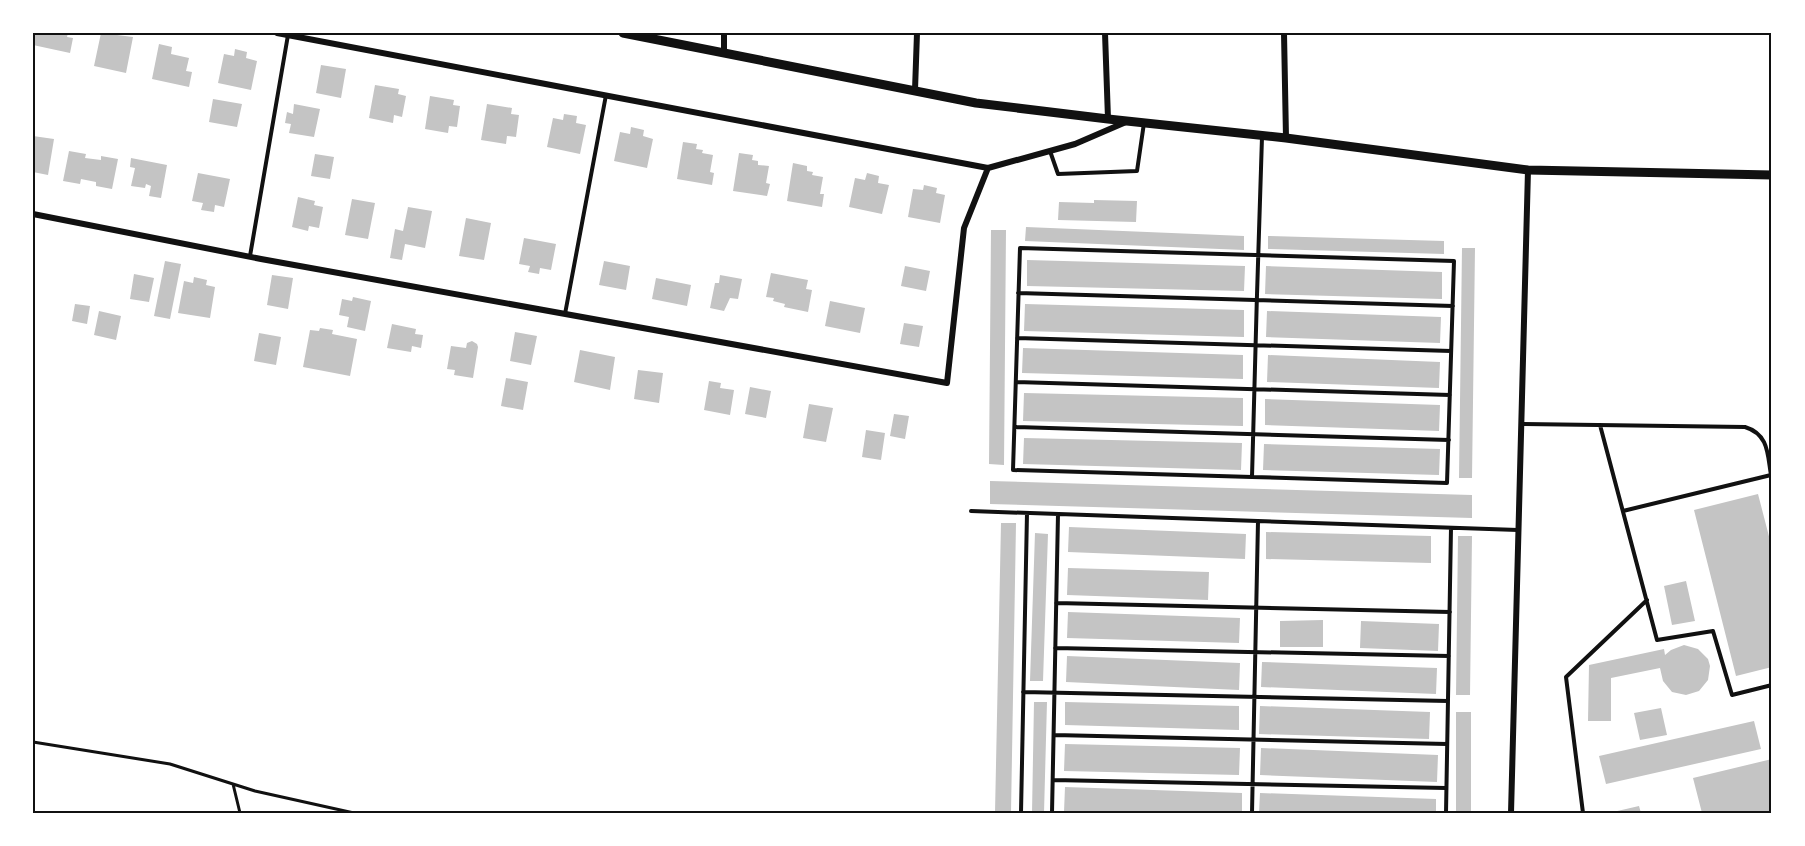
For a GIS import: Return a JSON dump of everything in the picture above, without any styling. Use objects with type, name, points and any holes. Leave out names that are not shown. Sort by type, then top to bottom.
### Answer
[{"type":"street","points":[[277,33],[988,168],[1075,144],[1127,121]]},
{"type":"street","points":[[623,33],[976,103],[1286,138],[1528,171],[1772,175]]},
{"type":"street","points":[[724,33],[724,52]]},
{"type":"street","points":[[915,90],[917,33]]},
{"type":"street","points":[[1105,33],[1108,119]]},
{"type":"street","points":[[1284,33],[1286,138]]},
{"type":"street","points":[[33,214],[250,257],[947,383],[964,228],[988,168]]},
{"type":"street","points":[[1511,813],[1528,171]]},
{"type":"lane","points":[[250,257],[288,35]]},
{"type":"lane","points":[[565,314],[606,96]]},
{"type":"lane","points":[[1049,151],[1058,174],[1137,171],[1144,123]]},
{"type":"lane","points":[[1252,477],[1262,136]]},
{"type":"lane","points":[[1020,248],[1258,255],[1454,261],[1448,483],[1013,470],[1020,248]]},
{"type":"lane","points":[[1018,292],[1453,306]]},
{"type":"lane","points":[[1017,338],[1451,351]]},
{"type":"lane","points":[[1016,382],[1450,395]]},
{"type":"lane","points":[[1522,424],[1745,427],[1754,430],[1765,441],[1772,477],[1623,511]]},
{"type":"lane","points":[[1600,425],[1658,640],[1713,631],[1732,695],[1772,685]]},
{"type":"lane","points":[[1015,427],[1449,440]]},
{"type":"lane","points":[[971,511],[1519,530]]},
{"type":"lane","points":[[1021,813],[1027,513]]},
{"type":"lane","points":[[1052,813],[1058,514]]},
{"type":"lane","points":[[1252,813],[1258,521]]},
{"type":"lane","points":[[1446,813],[1451,528]]},
{"type":"lane","points":[[1583,813],[1566,677],[1647,600]]},
{"type":"lane","points":[[1056,603],[1450,612]]},
{"type":"lane","points":[[1055,648],[1449,656]]},
{"type":"lane","points":[[1023,692],[1448,701]]},
{"type":"lane","points":[[1054,735],[1447,744]]},
{"type":"lane","points":[[1053,780],[1446,788]]},
{"type":"path","points":[[33,742],[170,764],[255,791],[354,813]]},
{"type":"path","points":[[233,784],[240,813]]},
{"type":"building","points":[[35,33],[68,33],[67,37],[73,38],[70,53],[33,45]]},
{"type":"building","points":[[101,33],[133,37],[126,73],[94,66]]},
{"type":"building","points":[[159,44],[172,47],[171,54],[189,58],[186,71],[192,72],[189,87],[152,79]]},
{"type":"building","points":[[235,49],[247,52],[246,58],[257,61],[251,90],[218,83],[224,54],[234,56]]},
{"type":"building","points":[[321,65],[346,69],[341,98],[316,93]]},
{"type":"building","points":[[375,85],[399,89],[398,94],[406,96],[402,117],[394,115],[393,123],[369,118]]},
{"type":"building","points":[[430,96],[454,100],[453,105],[460,106],[457,127],[449,126],[448,133],[425,129]]},
{"type":"building","points":[[213,99],[242,104],[237,127],[209,122]]},
{"type":"building","points":[[294,104],[320,109],[314,137],[289,133],[291,124],[285,123],[287,112],[293,114]]},
{"type":"building","points":[[487,104],[512,108],[511,114],[519,115],[516,137],[507,136],[506,144],[481,140]]},
{"type":"building","points":[[564,114],[577,116],[576,123],[586,125],[580,154],[547,147],[553,118],[563,120]]},
{"type":"building","points":[[631,127],[644,130],[643,136],[653,139],[647,168],[614,161],[620,132],[630,134]]},
{"type":"building","points":[[33,136],[54,139],[48,175],[33,172]]},
{"type":"building","points":[[683,142],[697,144],[696,149],[713,155],[710,172],[714,173],[712,185],[677,179]]},
{"type":"building","points":[[69,151],[86,154],[85,158],[101,160],[101,156],[118,159],[112,189],[96,186],[96,182],[81,179],[80,184],[63,181]]},
{"type":"building","points":[[739,153],[753,155],[752,160],[758,161],[758,165],[769,166],[766,183],[770,184],[767,196],[733,191]]},
{"type":"building","points":[[315,154],[334,157],[330,179],[311,176]]},
{"type":"building","points":[[131,158],[167,165],[161,198],[149,196],[151,186],[146,184],[145,188],[131,186],[135,168],[130,167]]},
{"type":"building","points":[[793,163],[807,166],[807,171],[813,172],[812,175],[823,177],[820,194],[824,194],[822,207],[787,201]]},
{"type":"building","points":[[198,173],[230,179],[224,207],[215,205],[214,212],[201,210],[203,203],[192,201]]},
{"type":"building","points":[[867,173],[879,176],[878,183],[889,185],[882,214],[849,207],[855,178],[865,180]]},
{"type":"building","points":[[924,185],[937,188],[936,193],[945,195],[940,223],[908,217],[913,189],[923,190]]},
{"type":"building","points":[[298,197],[315,201],[314,205],[323,207],[319,228],[309,226],[308,231],[292,227]]},
{"type":"building","points":[[352,199],[375,203],[368,239],[345,235]]},
{"type":"building","points":[[1094,200],[1137,201],[1136,222],[1058,220],[1059,202],[1094,203]]},
{"type":"building","points":[[408,207],[432,211],[425,248],[405,244],[402,260],[390,258],[395,229],[403,231]]},
{"type":"building","points":[[466,218],[491,223],[484,260],[459,256]]},
{"type":"building","points":[[1026,227],[1244,236],[1244,250],[1025,241]]},
{"type":"building","points":[[991,230],[1006,230],[1004,465],[989,464]]},
{"type":"building","points":[[1268,236],[1444,241],[1444,254],[1268,249]]},
{"type":"building","points":[[524,238],[556,244],[551,270],[540,268],[539,274],[528,272],[530,266],[519,264]]},
{"type":"building","points":[[1462,248],[1475,248],[1472,478],[1459,478]]},
{"type":"building","points":[[1027,260],[1245,266],[1244,291],[1027,286]]},
{"type":"building","points":[[165,261],[181,264],[170,319],[154,316]]},
{"type":"building","points":[[604,261],[630,266],[626,290],[599,285]]},
{"type":"building","points":[[905,266],[930,271],[926,291],[901,286]]},
{"type":"building","points":[[1266,266],[1442,272],[1442,299],[1265,294]]},
{"type":"building","points":[[771,273],[808,280],[806,289],[812,290],[808,312],[784,307],[785,304],[773,301],[774,298],[766,297]]},
{"type":"building","points":[[134,274],[154,278],[149,302],[130,299]]},
{"type":"building","points":[[272,275],[293,278],[288,309],[267,305]]},
{"type":"building","points":[[720,275],[742,279],[738,299],[730,298],[724,311],[710,308],[715,283],[719,283]]},
{"type":"building","points":[[194,277],[207,280],[206,285],[215,287],[210,318],[178,313],[184,281],[193,283]]},
{"type":"building","points":[[656,278],[691,285],[687,306],[652,299]]},
{"type":"building","points":[[353,297],[371,301],[365,331],[347,327],[349,317],[339,315],[342,299],[352,301]]},
{"type":"building","points":[[830,301],[865,308],[860,333],[825,326]]},
{"type":"building","points":[[75,304],[90,306],[87,324],[72,321]]},
{"type":"building","points":[[1025,304],[1244,310],[1244,337],[1024,331]]},
{"type":"building","points":[[99,311],[121,316],[116,340],[94,335]]},
{"type":"building","points":[[1267,311],[1441,317],[1440,343],[1266,337]]},
{"type":"building","points":[[904,323],[923,326],[919,347],[900,344]]},
{"type":"building","points":[[392,324],[416,329],[415,334],[423,335],[421,348],[412,346],[411,352],[387,348]]},
{"type":"building","points":[[320,328],[333,330],[332,334],[357,339],[350,376],[303,367],[310,330],[319,331]]},
{"type":"building","points":[[515,332],[537,336],[531,365],[510,361]]},
{"type":"building","points":[[259,333],[281,337],[276,365],[254,361]]},
{"type":"building","points":[[472,341],[478,347],[473,378],[454,375],[455,370],[447,369],[451,346],[466,348],[467,343]]},
{"type":"building","points":[[1023,348],[1243,355],[1243,379],[1022,373]]},
{"type":"building","points":[[580,350],[615,357],[610,390],[574,382]]},
{"type":"building","points":[[1268,355],[1440,362],[1439,388],[1267,382]]},
{"type":"building","points":[[638,370],[663,373],[659,403],[634,399]]},
{"type":"building","points":[[506,378],[528,382],[523,410],[501,406]]},
{"type":"building","points":[[709,381],[721,383],[720,388],[734,390],[730,415],[704,410]]},
{"type":"building","points":[[750,387],[771,391],[766,418],[745,414]]},
{"type":"building","points":[[1024,393],[1243,398],[1243,426],[1023,421]]},
{"type":"building","points":[[1265,399],[1440,405],[1439,431],[1265,425]]},
{"type":"building","points":[[809,404],[833,408],[826,442],[803,438]]},
{"type":"building","points":[[894,414],[909,416],[905,439],[890,436]]},
{"type":"building","points":[[866,430],[885,433],[881,460],[862,457]]},
{"type":"building","points":[[1024,438],[1242,443],[1241,470],[1023,464]]},
{"type":"building","points":[[1264,444],[1440,449],[1439,475],[1263,470]]},
{"type":"building","points":[[990,481],[1472,495],[1472,518],[990,504]]},
{"type":"building","points":[[1758,494],[1772,548],[1772,667],[1736,676],[1694,510]]},
{"type":"building","points":[[1001,523],[1016,523],[1011,813],[995,813]]},
{"type":"building","points":[[1069,527],[1246,534],[1245,559],[1068,552]]},
{"type":"building","points":[[1266,532],[1431,536],[1431,563],[1266,559]]},
{"type":"building","points":[[1035,533],[1048,534],[1043,681],[1030,681]]},
{"type":"building","points":[[1458,536],[1472,536],[1470,695],[1456,695]]},
{"type":"building","points":[[1068,568],[1209,572],[1208,600],[1067,595]]},
{"type":"building","points":[[1686,581],[1695,621],[1672,625],[1664,586]]},
{"type":"building","points":[[1068,612],[1240,618],[1239,643],[1067,638]]},
{"type":"building","points":[[1323,620],[1323,647],[1280,647],[1280,621]]},
{"type":"building","points":[[1361,621],[1439,624],[1438,651],[1360,648]]},
{"type":"building","points":[[1684,645],[1698,649],[1708,659],[1710,666],[1708,680],[1699,691],[1686,695],[1672,692],[1663,681],[1660,668],[1611,678],[1611,721],[1588,721],[1589,665],[1664,649],[1665,655]]},
{"type":"building","points":[[1067,656],[1240,663],[1239,690],[1066,682]]},
{"type":"building","points":[[1262,662],[1437,668],[1436,694],[1261,687]]},
{"type":"building","points":[[1034,702],[1047,702],[1044,813],[1032,813]]},
{"type":"building","points":[[1065,702],[1239,706],[1239,730],[1065,725]]},
{"type":"building","points":[[1260,706],[1430,712],[1429,739],[1259,734]]},
{"type":"building","points":[[1661,708],[1667,735],[1640,740],[1634,713]]},
{"type":"building","points":[[1456,712],[1471,712],[1471,813],[1456,813]]},
{"type":"building","points":[[1754,721],[1761,749],[1606,784],[1599,756]]},
{"type":"building","points":[[1065,744],[1240,748],[1239,775],[1064,771]]},
{"type":"building","points":[[1261,748],[1438,755],[1437,782],[1260,775]]},
{"type":"building","points":[[1772,759],[1772,813],[1702,813],[1693,778]]},
{"type":"building","points":[[1065,787],[1242,793],[1242,813],[1064,812]]},
{"type":"building","points":[[1260,793],[1436,799],[1436,813],[1259,813]]},
{"type":"building","points":[[1639,806],[1641,813],[1613,813],[1613,812]]}]
